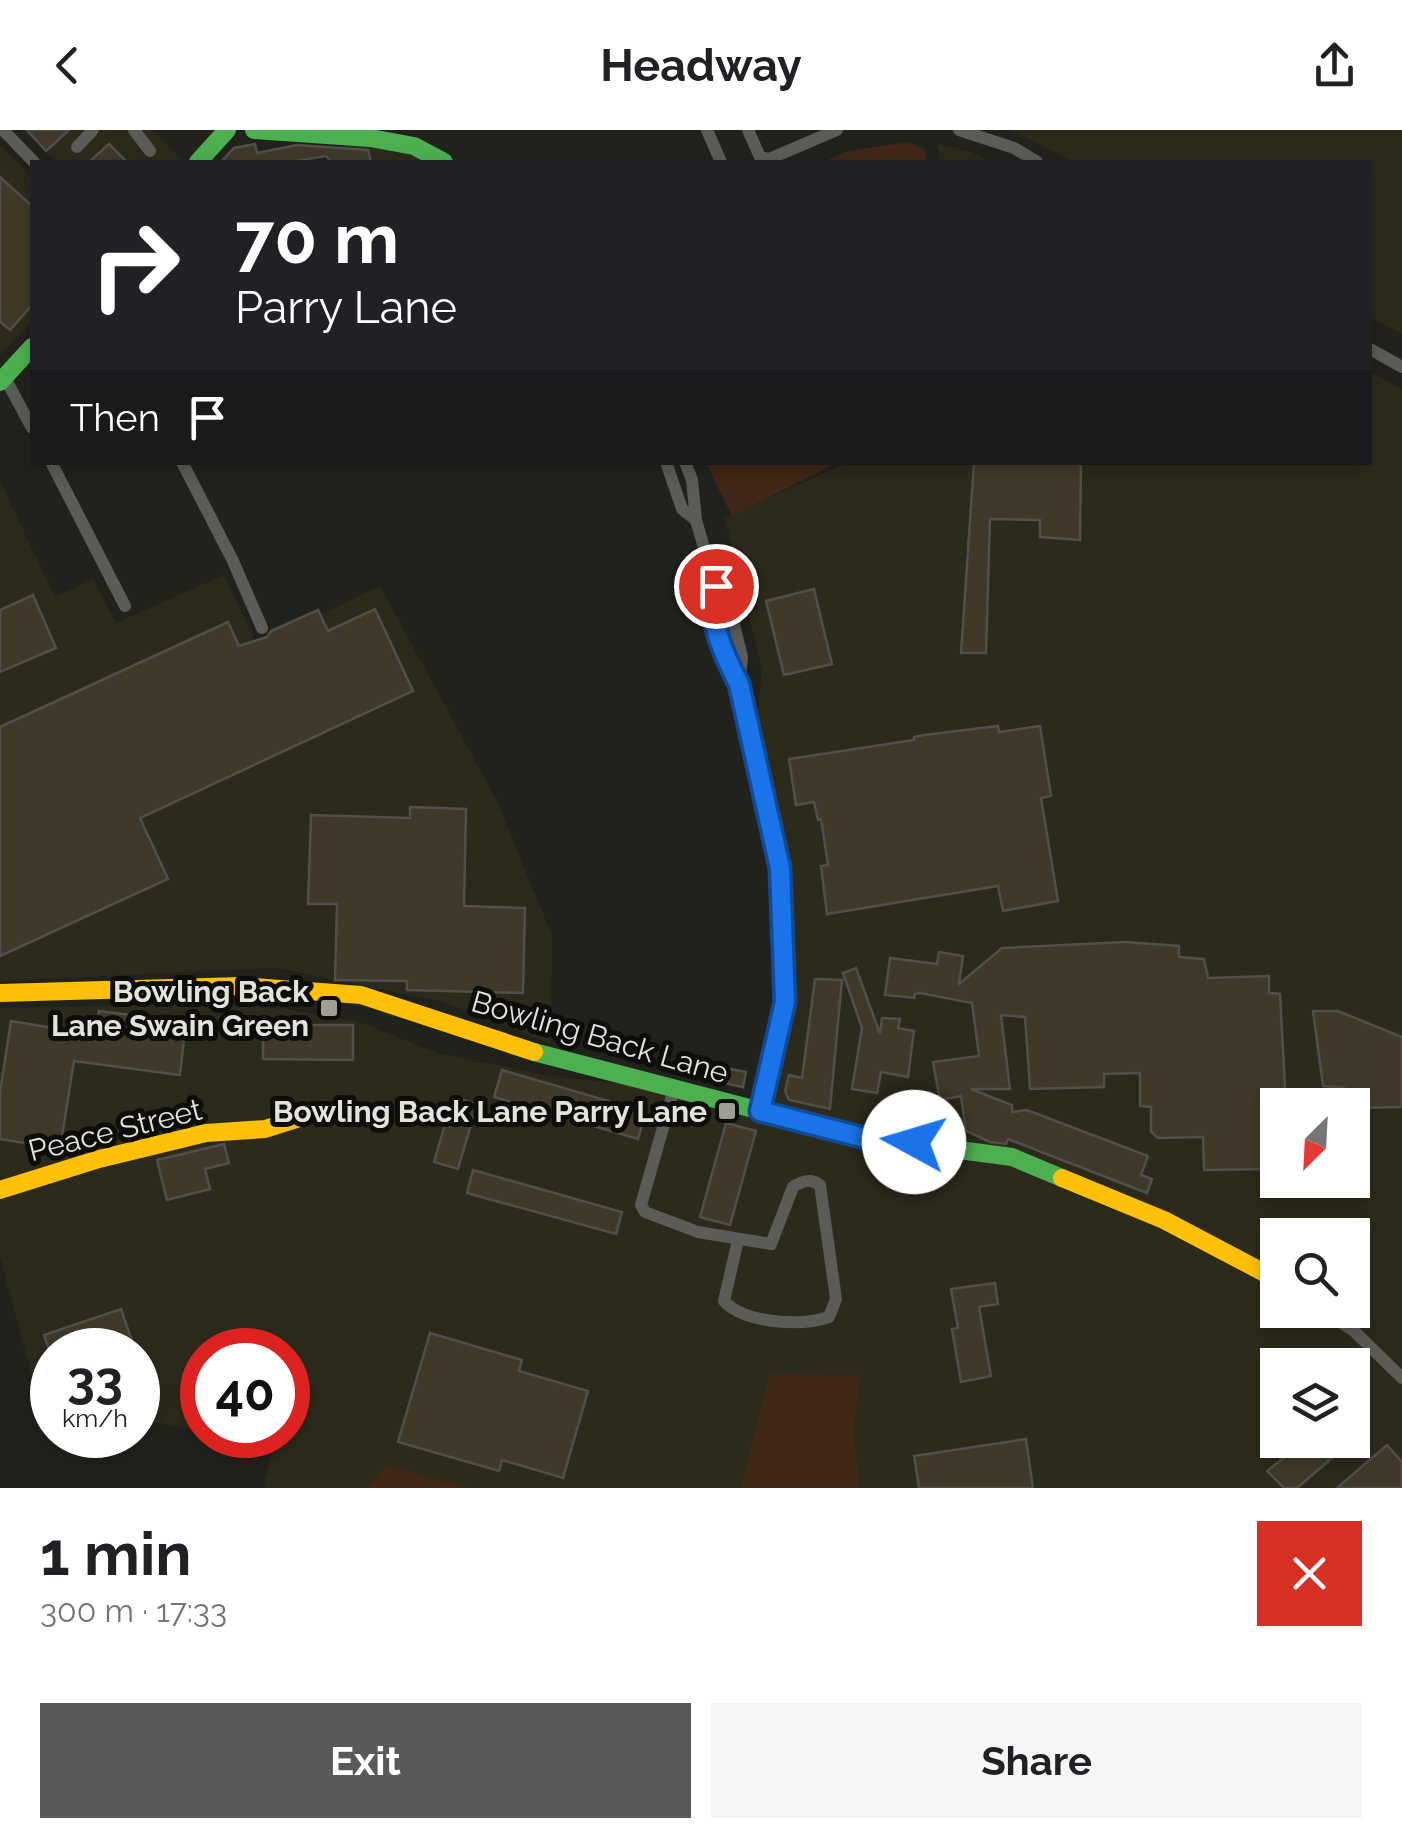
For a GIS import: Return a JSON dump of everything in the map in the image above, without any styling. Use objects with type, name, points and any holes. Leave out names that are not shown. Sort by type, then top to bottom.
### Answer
[{"type":"main road","points":[[200,160],[227,130]]},
{"type":"main road","points":[[254,130],[385,141],[414,146],[440,160]]},
{"type":"main road","points":[[2,380],[30,348]]},
{"type":"main road","points":[[716,586],[711,602],[726,660],[739,684],[780,868],[785,1002],[760,1111]]},
{"type":"main road","name":"Bowling Back Lane","points":[[0,992],[241,986],[361,995],[556,1059],[861,1137],[1012,1158],[1164,1220],[1260,1271]]},
{"type":"main road","name":"Peace Street","points":[[0,1190],[99,1159],[206,1132],[265,1129],[303,1117]]},
{"type":"street","points":[[2,130],[32,160]]},
{"type":"street","points":[[77,147],[93,130]]},
{"type":"street","points":[[134,130],[150,150]]},
{"type":"street","points":[[707,130],[720,160]]},
{"type":"street","points":[[748,130],[764,160]]},
{"type":"street","points":[[768,160],[836,130]]},
{"type":"street","points":[[960,130],[1014,148],[1034,160]]},
{"type":"street","points":[[1372,350],[1402,367]]},
{"type":"street","points":[[2,380],[30,425]]},
{"type":"street","points":[[53,465],[125,606]]},
{"type":"street","points":[[184,465],[262,628]]},
{"type":"street","points":[[667,465],[682,510],[696,520]]},
{"type":"street","points":[[687,465],[696,520],[716,586]]},
{"type":"street","points":[[674,1089],[641,1205],[645,1212],[681,1226],[771,1244],[793,1187],[809,1181],[820,1185],[836,1299],[828,1318],[768,1321],[738,1314],[729,1307],[724,1301],[738,1240]]},
{"type":"street","points":[[1348,1328],[1402,1378]]},
{"type":"shaded area","points":[[22,130],[152,130],[182,160],[55,160]]},
{"type":"shaded area","points":[[1011,130],[1402,130],[1402,334],[1372,318],[1372,160],[1070,160]]},
{"type":"shaded area","points":[[908,142],[925,150],[927,160],[828,160],[849,151]]},
{"type":"shaded area","points":[[344,143],[387,146],[425,160],[344,160]]},
{"type":"shaded area","points":[[938,144],[987,160],[939,160]]},
{"type":"shaded area","points":[[0,145],[30,175],[30,323],[0,355]]},
{"type":"shaded area","points":[[1372,373],[1402,389],[1402,1488],[264,1488],[271,1458],[310,1458],[310,1328],[180,1328],[180,1428],[160,1423],[160,1328],[30,1328],[30,1369],[0,1256],[0,1008],[213,1003],[285,1009],[360,1022],[437,1053],[761,1111],[785,1002],[780,867],[758,709],[762,669],[725,518],[842,465],[1372,465]]},
{"type":"shaded area","points":[[707,465],[833,465],[732,516]]},
{"type":"shaded area","points":[[0,481],[55,597],[93,579],[116,623],[224,575],[257,645],[380,586],[497,801],[552,935],[551,1044],[443,1002],[277,968],[0,981]]},
{"type":"shaded area","points":[[770,1374],[860,1375],[854,1430],[859,1488],[741,1488]]},
{"type":"shaded area","points":[[386,1465],[469,1488],[366,1488]]},
{"type":"building","points":[[27,130],[69,130],[46,151]]},
{"type":"building","points":[[109,144],[125,160],[91,160]]},
{"type":"building","points":[[255,144],[257,153],[297,145],[368,150],[370,160],[329,160],[326,156],[302,160],[223,160],[234,148]]},
{"type":"building","points":[[0,177],[30,204],[30,307],[10,330],[0,322]]},
{"type":"building","points":[[974,465],[1081,465],[1080,540],[1040,537],[1040,520],[990,519],[986,653],[961,653]]},
{"type":"building","points":[[814,589],[832,664],[784,675],[766,601]]},
{"type":"building","points":[[33,595],[56,648],[0,672],[0,610]]},
{"type":"building","points":[[375,609],[413,691],[140,818],[168,879],[0,956],[0,727],[228,622],[239,646],[267,637],[271,631],[318,610],[328,631]]},
{"type":"building","points":[[998,726],[999,732],[1040,726],[1051,796],[1041,798],[1058,901],[1003,911],[998,886],[827,914],[821,866],[828,865],[821,819],[818,820],[814,802],[796,805],[789,759]]},
{"type":"building","points":[[410,807],[466,809],[464,906],[525,908],[523,993],[407,990],[407,981],[335,980],[337,904],[308,904],[311,815],[410,818]]},
{"type":"building","points":[[1126,942],[1179,946],[1179,957],[1204,959],[1208,978],[1269,976],[1269,993],[1280,994],[1285,1088],[1260,1088],[1260,1169],[1204,1170],[1203,1137],[1158,1138],[1151,1132],[1151,1107],[1140,1106],[1140,1073],[1104,1074],[1104,1087],[1030,1089],[1025,1017],[1001,1015],[1010,1089],[971,1089],[1012,1105],[1012,1112],[1027,1110],[1148,1156],[1141,1175],[1152,1179],[1147,1193],[1008,1139],[1006,1144],[990,1142],[966,1131],[961,1096],[940,1100],[933,1062],[979,1056],[972,1003],[920,993],[914,998],[885,995],[890,958],[937,964],[939,952],[963,956],[959,984],[1002,948]]},
{"type":"building","points":[[856,968],[880,1034],[882,1018],[900,1019],[898,1028],[914,1031],[908,1077],[881,1072],[877,1093],[852,1089],[862,1028],[843,973]]},
{"type":"building","points":[[815,979],[842,980],[830,1109],[789,1100],[785,1091],[789,1075],[802,1078]]},
{"type":"building","points":[[99,1011],[186,1022],[180,1075],[74,1061],[60,1149],[0,1139],[0,1092],[11,1021],[96,1035]]},
{"type":"building","points":[[1313,1011],[1338,1011],[1402,1037],[1402,1107],[1370,1108],[1370,1088],[1323,1086]]},
{"type":"building","points":[[263,1025],[353,1025],[353,1060],[263,1059]]},
{"type":"building","points":[[731,1069],[746,1072],[743,1087],[728,1084]]},
{"type":"building","points":[[502,1070],[646,1112],[638,1139],[494,1097]]},
{"type":"building","points":[[453,1097],[477,1104],[458,1169],[434,1162]]},
{"type":"building","points":[[726,1123],[756,1131],[730,1225],[700,1217]]},
{"type":"building","points":[[224,1144],[229,1163],[205,1169],[210,1189],[167,1200],[157,1160]]},
{"type":"building","points":[[473,1170],[622,1212],[616,1234],[467,1193]]},
{"type":"building","points":[[995,1283],[998,1304],[979,1307],[991,1376],[961,1382],[952,1329],[958,1328],[951,1289]]},
{"type":"building","points":[[121,1309],[127,1328],[65,1328]]},
{"type":"building","points":[[430,1333],[522,1360],[519,1371],[588,1391],[563,1478],[502,1460],[499,1471],[398,1442]]},
{"type":"building","points":[[1026,1439],[1033,1488],[919,1488],[914,1456]]},
{"type":"building","points":[[1387,1445],[1402,1462],[1402,1488],[1337,1488]]},
{"type":"building","points":[[1284,1458],[1332,1458],[1297,1488],[1284,1488],[1267,1471]]},
{"type":"traffic: fast","points":[[200,160],[227,130]]},
{"type":"traffic: fast","points":[[254,130],[370,138],[414,146],[440,160]]},
{"type":"traffic: fast","points":[[0,382],[30,349]]},
{"type":"traffic: fast","points":[[715,586],[715,624],[739,684],[780,867],[785,1002],[761,1111]]},
{"type":"traffic: fast","points":[[534,1052],[861,1137],[1012,1157],[1062,1178]]},
{"type":"traffic: slow","points":[[0,993],[241,986],[361,995],[534,1052]]},
{"type":"traffic: slow","points":[[0,1190],[99,1159],[206,1133],[265,1129],[303,1117]]},
{"type":"traffic: slow","points":[[1062,1178],[1164,1220],[1260,1271]]},
{"type":"place","name":"Bowling Back Lane Swain Green","points":[[329,1008]]},
{"type":"place","name":"Bowling Back Lane Parry Lane","points":[[727,1111]]},
{"type":"route","points":[[716,586],[711,602],[726,660],[739,684],[780,868],[785,1002],[760,1111],[861,1137],[914,1142]]}]
